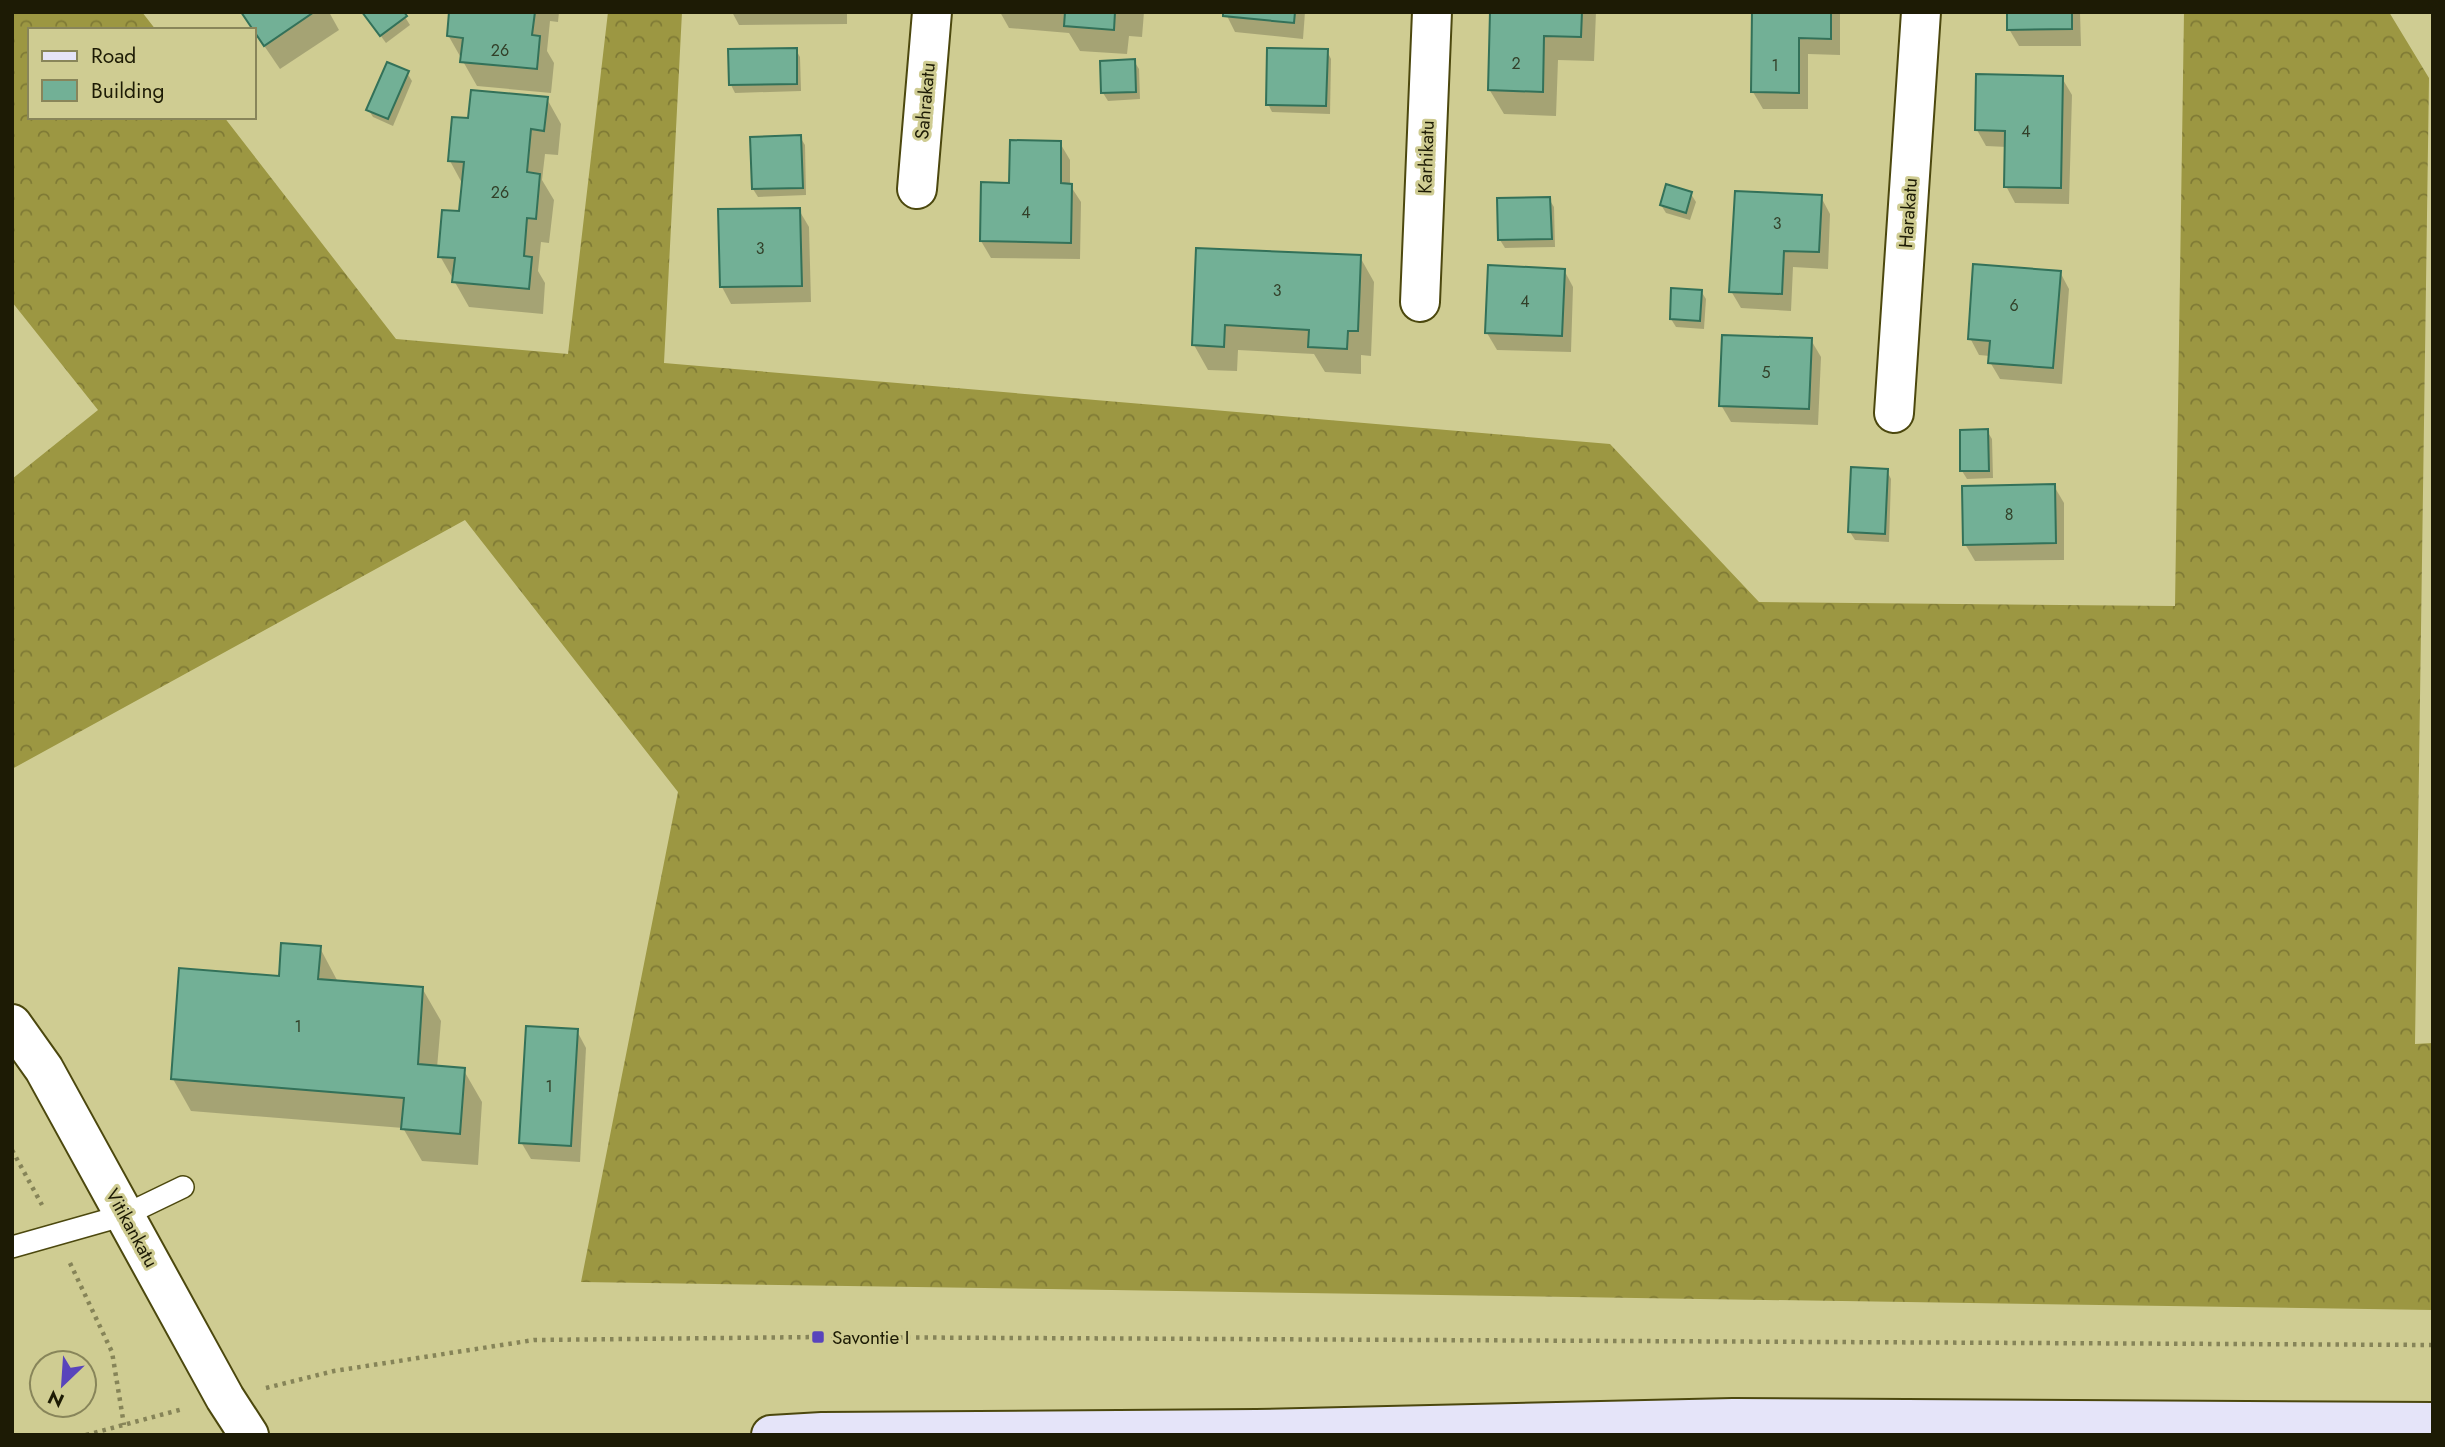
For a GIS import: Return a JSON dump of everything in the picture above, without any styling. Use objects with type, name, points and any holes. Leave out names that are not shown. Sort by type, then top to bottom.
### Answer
[{"type":"main road","points":[[771,1435],[822,1432],[1257,1432],[1733,1418],[2433,1422]]},
{"type":"street","name":"Sahrakatu","points":[[917,189],[932,12]]},
{"type":"street","name":"Karhikatu","points":[[1420,302],[1432,12]]},
{"type":"street","name":"Harakatu","points":[[1894,413],[1922,12]]},
{"type":"street","name":"Vitikankatu","points":[[12,1024],[44,1069],[225,1398],[249,1435]]},
{"type":"lane","points":[[12,1247],[125,1215],[183,1187]]},
{"type":"path","points":[[12,1150],[57,1234],[112,1353],[124,1424]]},
{"type":"path","points":[[86,1435],[334,1371],[534,1340],[832,1337],[2433,1345]]},
{"type":"green space","points":[[12,12],[142,12],[154,28],[28,28],[28,119],[226,119],[396,339],[568,354],[608,12],[682,12],[664,363],[1610,444],[1759,602],[2175,606],[2184,12],[2389,12],[2429,78],[2415,1044],[2433,1043],[2433,1310],[581,1282],[678,792],[465,520],[12,769],[12,479],[98,410],[12,302]]},
{"type":"building","points":[[241,12],[314,12],[264,46],[256,34],[256,28],[252,28]]},
{"type":"building","points":[[362,12],[404,12],[407,16],[380,36]]},
{"type":"building","points":[[449,12],[535,12],[532,35],[540,36],[537,69],[460,62],[463,38],[447,36]]},
{"type":"building","points":[[1065,12],[1115,12],[1114,30],[1064,26]]},
{"type":"building","points":[[1223,12],[1295,12],[1294,23],[1223,16]]},
{"type":"building","points":[[1490,12],[1582,12],[1581,37],[1544,36],[1543,92],[1488,90]]},
{"type":"building","points":[[1752,12],[1831,12],[1831,39],[1799,38],[1799,93],[1751,92]]},
{"type":"building","points":[[2007,12],[2072,12],[2072,29],[2007,30]]},
{"type":"building","points":[[797,48],[797,84],[729,85],[728,49]]},
{"type":"building","points":[[1267,48],[1328,49],[1326,106],[1266,105]]},
{"type":"building","points":[[1135,59],[1136,92],[1101,93],[1100,61]]},
{"type":"building","points":[[387,62],[409,71],[388,119],[366,110]]},
{"type":"building","points":[[1976,74],[2063,76],[2061,188],[2004,187],[2005,131],[1975,130]]},
{"type":"building","points":[[471,90],[548,97],[544,131],[531,129],[527,172],[540,174],[536,219],[527,218],[524,256],[532,257],[529,289],[452,282],[455,258],[438,257],[442,210],[459,211],[464,162],[448,161],[452,117],[468,118]]},
{"type":"building","points":[[801,135],[803,188],[752,189],[750,137]]},
{"type":"building","points":[[1010,140],[1061,141],[1061,183],[1072,184],[1071,243],[980,241],[981,182],[1009,183]]},
{"type":"building","points":[[1666,184],[1692,192],[1686,213],[1660,205]]},
{"type":"building","points":[[1735,191],[1822,195],[1819,252],[1784,251],[1782,294],[1729,292]]},
{"type":"building","points":[[1550,197],[1552,239],[1498,240],[1497,198]]},
{"type":"building","points":[[800,208],[802,286],[720,287],[718,209]]},
{"type":"building","points":[[1196,248],[1361,255],[1358,331],[1348,331],[1347,349],[1308,347],[1309,330],[1225,325],[1224,347],[1192,345]]},
{"type":"building","points":[[1973,264],[2061,271],[2053,368],[1988,363],[1990,341],[1968,339]]},
{"type":"building","points":[[1488,265],[1565,269],[1562,336],[1485,333]]},
{"type":"building","points":[[1671,288],[1702,290],[1700,321],[1670,319]]},
{"type":"building","points":[[1722,335],[1812,338],[1809,409],[1719,406]]},
{"type":"building","points":[[1988,429],[1989,471],[1960,471],[1960,430]]},
{"type":"building","points":[[1851,467],[1888,469],[1885,534],[1848,532]]},
{"type":"building","points":[[2055,484],[2056,543],[1963,545],[1962,486]]},
{"type":"building","points":[[281,943],[321,946],[318,979],[423,987],[418,1064],[465,1068],[460,1134],[401,1129],[404,1098],[171,1079],[179,968],[279,976]]},
{"type":"building","points":[[526,1026],[578,1029],[571,1146],[519,1143]]},
{"type":"place","name":"Savontie I","points":[[818,1337]]}]
